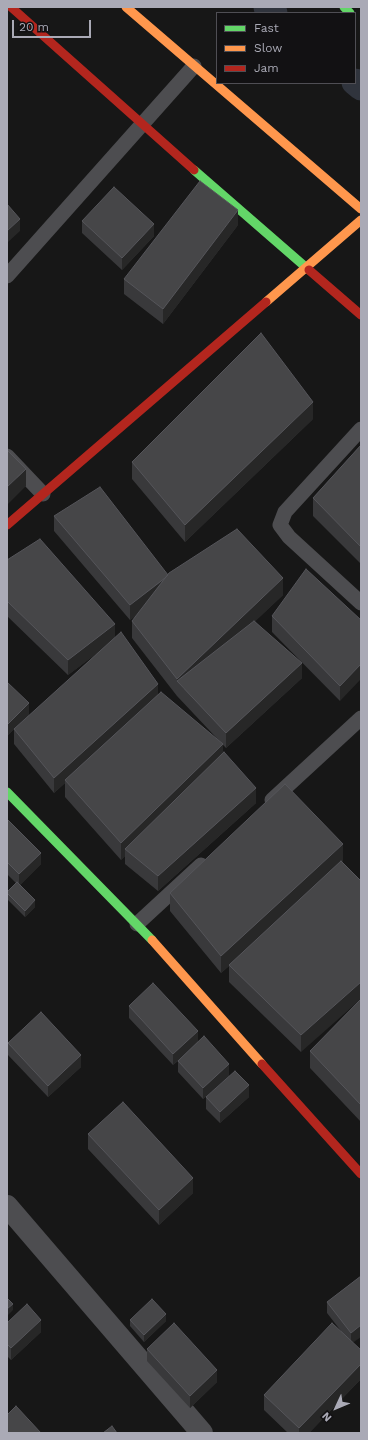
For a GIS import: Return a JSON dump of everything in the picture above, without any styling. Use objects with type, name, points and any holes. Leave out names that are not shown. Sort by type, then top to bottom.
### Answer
[{"type":"street","points":[[11,7],[142,125],[361,315]]},
{"type":"street","points":[[126,7],[361,209]]},
{"type":"street","points":[[7,525],[361,220]]},
{"type":"street","points":[[7,792],[137,924],[361,1174]]},
{"type":"street","points":[[7,1206],[202,1433]]},
{"type":"lane","points":[[7,276],[194,66]]},
{"type":"lane","points":[[361,429],[285,512],[280,525],[289,537],[361,603]]},
{"type":"lane","points":[[7,456],[43,494]]},
{"type":"lane","points":[[263,807],[361,718]]},
{"type":"lane","points":[[137,924],[212,855]]},
{"type":"building","points":[[200,181],[238,210],[163,309],[124,279]]},
{"type":"building","points":[[114,187],[154,224],[122,258],[82,221]]},
{"type":"building","points":[[7,204],[20,219],[7,231]]},
{"type":"building","points":[[261,333],[313,402],[185,525],[132,462]]},
{"type":"building","points":[[361,445],[361,547],[313,498]]},
{"type":"building","points":[[7,450],[26,469],[7,487]]},
{"type":"building","points":[[100,487],[168,575],[130,605],[54,516]]},
{"type":"building","points":[[237,529],[283,578],[177,679],[132,621],[169,573]]},
{"type":"building","points":[[40,539],[115,624],[68,660],[7,601],[7,560]]},
{"type":"building","points":[[306,569],[361,620],[361,664],[340,686],[272,616]]},
{"type":"building","points":[[254,621],[302,663],[226,733],[177,681]]},
{"type":"building","points":[[121,632],[158,684],[54,778],[14,729]]},
{"type":"building","points":[[7,682],[29,703],[7,725]]},
{"type":"building","points":[[161,692],[223,744],[121,843],[65,780]]},
{"type":"building","points":[[224,752],[256,788],[158,876],[125,849]]},
{"type":"building","points":[[285,784],[343,844],[221,956],[170,893]]},
{"type":"building","points":[[7,819],[41,853],[19,874],[7,862]]},
{"type":"building","points":[[341,861],[361,881],[361,982],[301,1035],[229,965]]},
{"type":"building","points":[[17,882],[35,900],[25,911],[7,893]]},
{"type":"building","points":[[153,983],[198,1031],[173,1054],[129,1006]]},
{"type":"building","points":[[361,999],[361,1105],[310,1051]]},
{"type":"building","points":[[41,1012],[81,1055],[48,1086],[8,1043]]},
{"type":"building","points":[[204,1036],[229,1064],[203,1088],[178,1061]]},
{"type":"building","points":[[235,1071],[249,1085],[220,1112],[206,1097]]},
{"type":"building","points":[[123,1102],[193,1178],[159,1210],[88,1134]]},
{"type":"building","points":[[361,1276],[361,1325],[351,1333],[327,1302]]},
{"type":"building","points":[[7,1298],[13,1304],[7,1309]]},
{"type":"building","points":[[152,1299],[166,1314],[144,1335],[130,1320]]},
{"type":"building","points":[[27,1304],[41,1320],[11,1348],[7,1344],[7,1323]]},
{"type":"building","points":[[174,1323],[217,1370],[190,1396],[147,1349]]},
{"type":"building","points":[[332,1323],[361,1350],[361,1364],[299,1428],[264,1395]]},
{"type":"building","points":[[16,1406],[41,1433],[7,1433],[7,1415]]},
{"type":"building","points":[[112,1426],[117,1433],[103,1433]]},
{"type":"waterway","points":[[267,7],[273,12]]},
{"type":"waterway","points":[[356,83],[361,87]]},
{"type":"traffic: fast","points":[[344,7],[349,12]]},
{"type":"traffic: fast","points":[[194,170],[309,270]]},
{"type":"traffic: fast","points":[[7,792],[152,940]]},
{"type":"traffic: slow","points":[[126,7],[361,209]]},
{"type":"traffic: slow","points":[[266,302],[361,220]]},
{"type":"traffic: slow","points":[[152,940],[262,1064]]},
{"type":"traffic: jam","points":[[11,7],[194,170]]},
{"type":"traffic: jam","points":[[309,270],[361,315]]},
{"type":"traffic: jam","points":[[7,525],[266,302]]},
{"type":"traffic: jam","points":[[262,1064],[361,1174]]}]
